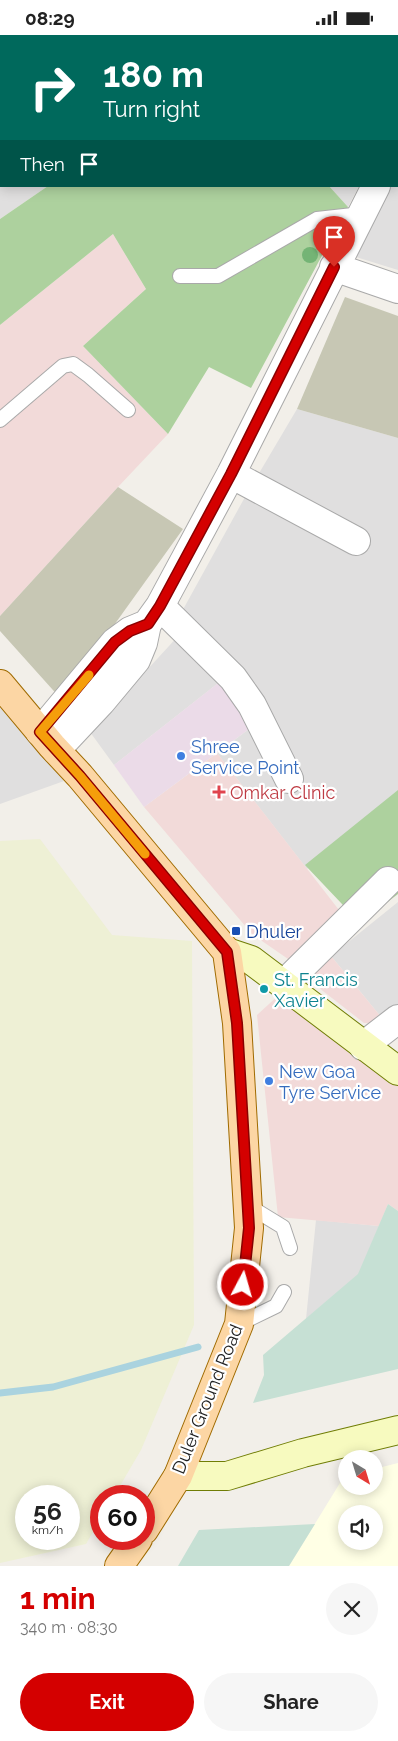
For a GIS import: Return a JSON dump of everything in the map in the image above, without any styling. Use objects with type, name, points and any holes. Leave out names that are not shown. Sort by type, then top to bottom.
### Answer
[{"type":"main road","points":[[0,684],[80,776],[227,952]]},
{"type":"main road","name":"Duler Ground Road","points":[[155,1513],[178,1476],[239,1324],[249,1228],[237,1023],[227,952]]},
{"type":"main road","points":[[119,1566],[130,1550]]},
{"type":"street","points":[[48,741],[115,642],[154,615],[231,474],[376,187]]},
{"type":"street","points":[[334,267],[398,289]]},
{"type":"street","points":[[231,474],[356,541]]},
{"type":"street","points":[[154,615],[233,678],[252,705],[289,779]]},
{"type":"street","points":[[284,984],[388,881]]},
{"type":"street","points":[[227,952],[251,960],[398,1071]]},
{"type":"street","points":[[363,1045],[398,1019]]},
{"type":"street","points":[[178,1476],[227,1476],[303,1453],[398,1430]]},
{"type":"lane","points":[[180,276],[218,275],[317,219],[362,214]]},
{"type":"lane","points":[[0,420],[63,366],[73,364],[128,410]]},
{"type":"lane","points":[[247,1205],[283,1227],[290,1248]]},
{"type":"lane","points":[[239,1324],[276,1306],[284,1292]]},
{"type":"shaded area","points":[[0,187],[47,187],[0,219]]},
{"type":"shaded area","points":[[330,187],[358,187],[348,207]]},
{"type":"shaded area","points":[[391,187],[398,187],[398,270],[356,257]]},
{"type":"shaded area","points":[[113,234],[146,289],[83,346],[168,434],[0,616],[0,325]]},
{"type":"shaded area","points":[[345,297],[398,316],[398,438],[297,409]]},
{"type":"shaded area","points":[[297,409],[398,438],[398,795],[307,869],[217,753],[253,726],[180,615],[245,497]]},
{"type":"shaded area","points":[[118,487],[183,529],[61,699],[0,631],[0,616]]},
{"type":"shaded area","points":[[180,634],[222,680],[114,765],[90,732]]},
{"type":"shaded area","points":[[222,680],[253,726],[144,807],[114,765]]},
{"type":"shaded area","points":[[0,704],[64,781],[0,804]]},
{"type":"shaded area","points":[[217,753],[339,910],[291,961],[252,934],[144,807]]},
{"type":"shaded area","points":[[40,839],[112,935],[192,941],[194,1325],[141,1450],[120,1485],[90,1485],[90,1537],[86,1544],[80,1545],[80,1485],[15,1485],[15,1550],[59,1550],[0,1563],[0,841]]},
{"type":"shaded area","points":[[398,902],[398,1032],[386,1023],[331,956]]},
{"type":"shaded area","points":[[331,956],[386,1023],[364,1023],[305,977]]},
{"type":"shaded area","points":[[281,993],[398,1079],[398,1211],[388,1204],[379,1226],[278,1217],[257,1015]]},
{"type":"shaded area","points":[[388,1204],[398,1211],[398,1369],[253,1403],[264,1375],[263,1355],[358,1274]]},
{"type":"shaded area","points":[[316,1220],[379,1226],[359,1274],[306,1319]]},
{"type":"shaded area","points":[[398,1463],[398,1566],[289,1566],[338,1486],[338,1495],[383,1495],[383,1467]]},
{"type":"shaded area","points":[[315,1524],[289,1566],[178,1566],[199,1530]]},
{"type":"green space","points":[[47,187],[330,187],[348,207],[251,388],[209,367],[168,434],[83,346],[146,289],[113,234],[0,325],[0,219]]},
{"type":"green space","points":[[398,790],[398,894],[360,923],[305,865]]},
{"type":"waterway","points":[[0,1393],[53,1387],[198,1347]]},
{"type":"slow traffic","points":[[89,675],[40,732],[80,776],[145,854]]},
{"type":"place","name":"Shree Service Point","points":[[181,756]]},
{"type":"place","name":"Omkar Clinic","points":[[219,792]]},
{"type":"place","name":"Dhuler","points":[[236,931]]},
{"type":"place","name":"St. Francis Xavier","points":[[264,989]]},
{"type":"place","name":"New Goa Tyre Service","points":[[269,1081]]},
{"type":"route","points":[[243,1285],[249,1228],[237,1023],[227,952],[80,776],[40,732],[115,642],[130,631],[148,624],[160,606],[231,474],[334,267]]}]
